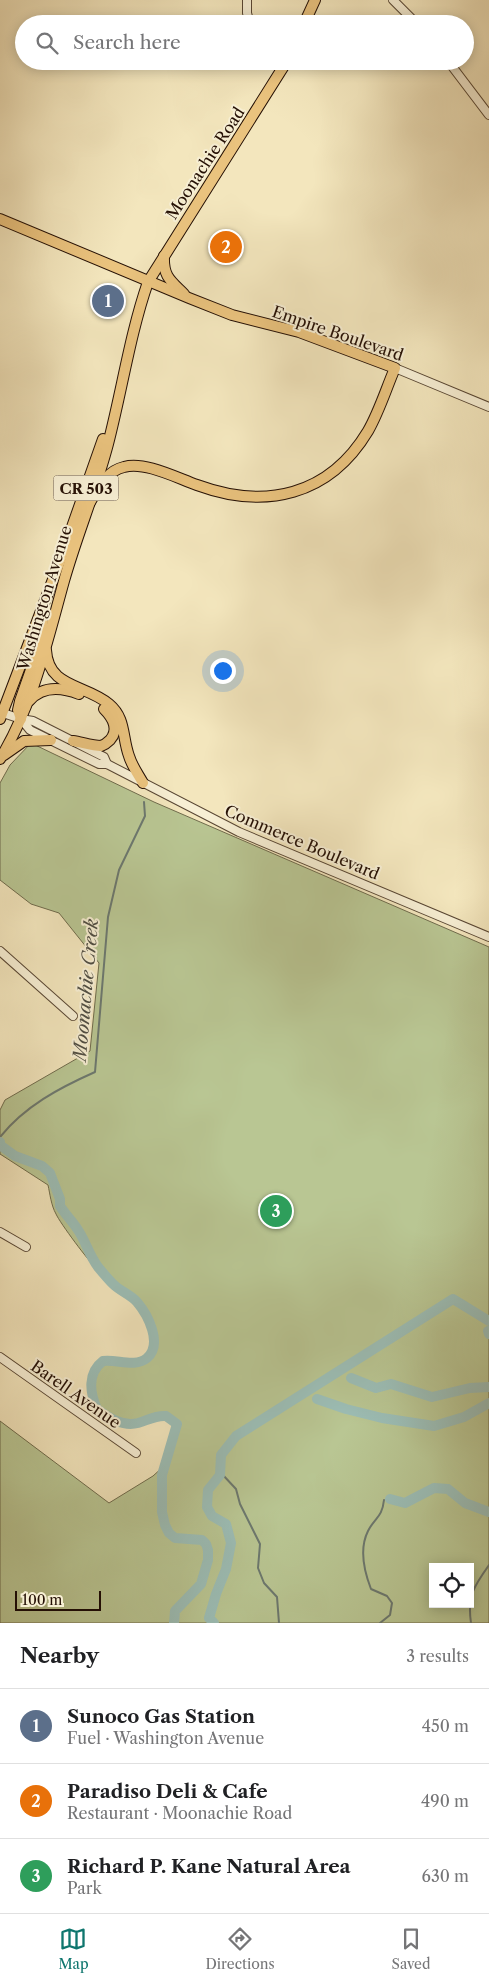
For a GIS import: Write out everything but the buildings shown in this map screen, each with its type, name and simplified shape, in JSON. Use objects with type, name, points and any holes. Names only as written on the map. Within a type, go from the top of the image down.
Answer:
[{"type":"main road","points":[[308,15],[315,0]]},
{"type":"main road","name":"Moonachie Road","points":[[148,282],[281,70]]},
{"type":"main road","name":"Empire Boulevard","points":[[0,219],[148,282],[232,315],[299,332],[395,368]]},
{"type":"main road","points":[[164,255],[166,276],[189,298]]},
{"type":"main road","name":"Washington Avenue","points":[[1,758],[21,720],[46,647],[65,579],[108,445],[140,306],[148,282]]},
{"type":"main road","points":[[89,504],[109,474],[130,465],[144,466],[208,489],[235,496],[269,497],[305,487],[338,466],[361,441],[373,421],[395,368]]},
{"type":"main road","name":"Washington Avenue","points":[[1,715],[49,592],[122,384]]},
{"type":"main road","points":[[21,720],[18,710],[34,660],[49,592]]},
{"type":"main road","points":[[46,647],[47,663],[53,674],[102,699],[114,710],[123,724],[131,763],[144,783]]},
{"type":"main road","points":[[28,702],[35,694],[48,689],[63,688],[78,693],[101,705],[112,717],[115,728],[109,742],[101,746],[73,741]]},
{"type":"main road","points":[[1,758],[24,741],[51,740]]},
{"type":"street","points":[[247,0],[248,15]]},
{"type":"street","points":[[393,0],[408,15]]},
{"type":"street","points":[[455,70],[489,116]]},
{"type":"street","name":"Empire Boulevard","points":[[395,368],[489,407]]},
{"type":"street","points":[[1,715],[21,720]]},
{"type":"street","name":"Commerce Boulevard","points":[[21,720],[30,730],[99,764],[107,764],[238,832],[489,937]]},
{"type":"street","name":"Commerce Boulevard","points":[[21,720],[33,721],[73,741],[104,757],[107,764]]},
{"type":"street","points":[[0,951],[72,1016]]},
{"type":"street","points":[[0,1232],[26,1247]]},
{"type":"street","name":"Barell Avenue","points":[[0,1357],[136,1453]]},
{"type":"green space","points":[[31,743],[154,802],[489,947],[489,1623],[0,1623],[0,1421],[109,1503],[153,1476],[164,1466],[177,1424],[166,1416],[155,1417],[137,1423],[126,1423],[108,1418],[96,1407],[92,1396],[92,1382],[95,1369],[99,1364],[106,1361],[113,1360],[132,1363],[145,1359],[152,1350],[154,1338],[151,1326],[135,1301],[97,1269],[75,1242],[54,1211],[48,1185],[0,1154],[0,1110],[5,1100],[90,1051],[99,963],[59,913],[31,904],[0,880],[0,783],[10,765]]},
{"type":"waterway","name":"Moonachie Creek","points":[[0,1137],[20,1116],[43,1099],[95,1072],[108,917],[119,870],[145,816],[144,802]]},
{"type":"waterway","name":"Moonachie Creek","points":[[0,1142],[0,1145],[15,1156],[42,1166],[50,1173],[60,1199],[60,1206],[78,1230],[95,1262],[113,1284],[137,1302],[152,1330],[154,1345],[152,1352],[147,1358],[131,1363],[103,1361],[94,1371],[91,1384],[97,1409],[116,1421],[132,1424],[155,1417],[166,1416],[177,1424],[162,1475],[162,1512],[165,1525],[169,1533],[175,1538],[202,1540],[206,1544],[208,1560],[201,1584],[175,1611],[174,1623]]},
{"type":"waterway","points":[[214,1623],[209,1618],[226,1569],[231,1543],[226,1524],[212,1516],[207,1507],[208,1490],[220,1475],[221,1455],[236,1436],[453,1299],[489,1321]]},
{"type":"waterway","points":[[351,1378],[376,1388],[391,1384],[432,1397],[470,1388],[489,1387]]},
{"type":"waterway","points":[[317,1399],[382,1418],[434,1426],[464,1417],[489,1403]]},
{"type":"waterway","points":[[222,1474],[236,1489],[240,1504],[260,1544],[258,1568],[264,1583],[277,1597],[279,1623]]},
{"type":"waterway","points":[[390,1499],[405,1503],[434,1488],[448,1489],[465,1503],[489,1512]]},
{"type":"waterway","points":[[380,1623],[390,1615],[392,1603],[387,1596],[371,1589],[366,1575],[363,1553],[365,1538],[380,1514],[384,1500]]},
{"type":"waterway","points":[[471,1623],[471,1598],[479,1579],[489,1565]]},
{"type":"place","name":"Paradiso Deli & Cafe","points":[[226,247]]},
{"type":"place","name":"Sunoco Gas Station","points":[[108,301]]},
{"type":"place","name":"Richard P. Kane Natural Area","points":[[276,1211]]}]
